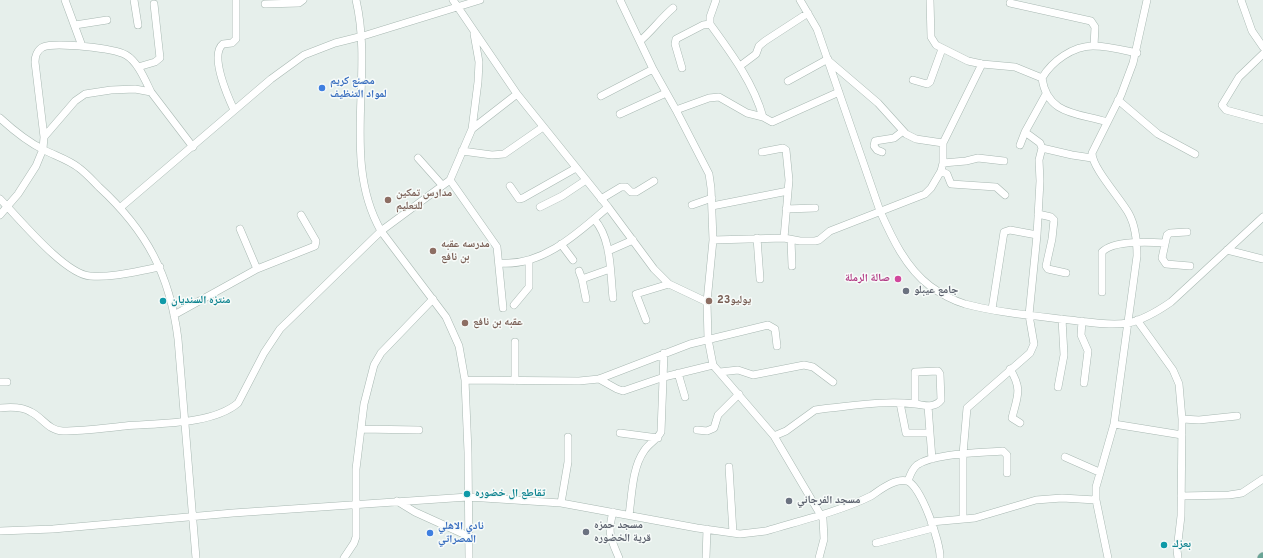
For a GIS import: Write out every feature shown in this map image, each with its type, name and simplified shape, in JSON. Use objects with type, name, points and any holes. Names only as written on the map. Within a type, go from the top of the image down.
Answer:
[{"type":"street","points":[[65,0],[82,46]]},
{"type":"street","points":[[134,0],[138,25]]},
{"type":"street","points":[[234,110],[221,77],[218,49],[223,44],[232,43],[236,39],[236,0]]},
{"type":"street","points":[[265,4],[299,3],[302,0]]},
{"type":"street","points":[[356,0],[363,36],[362,181],[372,216],[381,231],[446,317],[459,346],[464,380],[469,558]]},
{"type":"street","points":[[121,207],[271,79],[304,55],[335,42],[363,36],[455,3],[480,0]]},
{"type":"street","points":[[716,0],[710,17],[710,24],[740,66],[760,104],[764,117]]},
{"type":"street","points":[[800,0],[808,13],[828,59],[880,211],[907,263],[929,286],[945,297],[964,304],[1029,315],[1108,324],[1128,323],[1159,310],[1171,302],[1263,217]]},
{"type":"street","points":[[930,0],[931,37],[936,46],[968,61],[982,64],[1015,67],[1042,78]]},
{"type":"street","points":[[1092,158],[1095,147],[1118,100],[1137,53],[1147,0]]},
{"type":"street","points":[[1241,0],[1252,31],[1263,47]]},
{"type":"street","points":[[622,2],[653,68],[709,174],[712,198],[713,240],[707,302],[708,339],[713,365],[774,436],[820,514],[824,527],[821,557]]},
{"type":"street","points":[[455,3],[517,94],[608,207],[654,269],[668,284],[707,302]]},
{"type":"street","points":[[1010,3],[1091,21],[1094,27],[1094,46]]},
{"type":"street","points":[[138,67],[155,62],[160,58],[154,4]]},
{"type":"street","points":[[640,41],[652,32],[664,16],[673,8]]},
{"type":"street","points":[[740,66],[756,54],[760,46],[765,41],[808,13]]},
{"type":"street","points":[[75,25],[107,20]]},
{"type":"street","points":[[682,68],[674,44],[676,39],[703,25],[710,24]]},
{"type":"street","points":[[0,408],[18,408],[31,411],[50,427],[59,431],[185,421],[222,413],[238,404],[264,353],[280,329],[381,231],[450,180],[472,129],[479,69],[474,32]]},
{"type":"street","points":[[0,215],[27,182],[43,149],[44,137],[35,70],[35,56],[42,47],[82,46],[120,52],[132,60],[138,67],[151,92],[193,147]]},
{"type":"street","points":[[1108,122],[1058,107],[1051,102],[1046,94],[1042,78],[1049,68],[1058,60],[1075,51],[1094,46],[1137,53]]},
{"type":"street","points":[[913,80],[927,84],[930,82],[942,49]]},
{"type":"street","points":[[1263,54],[1239,77],[1222,105],[1226,110],[1263,120]]},
{"type":"street","points":[[788,81],[828,59]]},
{"type":"street","points":[[828,59],[878,103],[903,131],[916,139],[943,143]]},
{"type":"street","points":[[713,240],[784,238],[792,240],[819,240],[830,232],[925,194],[931,188],[941,171],[943,163],[943,143],[982,64]]},
{"type":"street","points":[[601,96],[653,68]]},
{"type":"street","points":[[44,137],[56,125],[74,101],[86,94],[129,89],[151,92]]},
{"type":"street","points":[[676,110],[709,98],[719,97],[748,113],[764,117],[772,122],[779,121],[839,92]]},
{"type":"street","points":[[620,114],[666,93]]},
{"type":"street","points":[[472,129],[517,94]]},
{"type":"street","points":[[1020,145],[1025,132],[1046,94]]},
{"type":"street","points":[[1118,100],[1158,134],[1195,154]]},
{"type":"street","points":[[0,118],[9,127],[43,149],[79,168],[121,207],[138,230],[160,267],[174,315],[185,421],[196,558]]},
{"type":"street","points":[[462,151],[492,155],[504,154],[543,127]]},
{"type":"street","points":[[882,152],[877,150],[874,146],[876,141],[894,138],[903,131]]},
{"type":"street","points":[[963,519],[963,454],[967,408],[1033,350],[1034,344],[1029,315],[1037,235],[1039,160],[1042,148],[1040,143],[1025,132]]},
{"type":"street","points":[[762,152],[783,148],[786,150],[789,180],[784,238]]},
{"type":"street","points":[[1042,148],[1092,158],[1130,215],[1135,227],[1137,256],[1114,424],[1099,472],[1096,487],[1096,500],[1108,558]]},
{"type":"street","points":[[418,158],[442,186]]},
{"type":"street","points":[[943,163],[966,161],[978,158],[1004,161]]},
{"type":"street","points":[[510,186],[519,199],[523,198],[576,168]]},
{"type":"street","points":[[941,171],[947,174],[951,184],[996,187],[1005,195]]},
{"type":"street","points":[[450,180],[497,247],[500,263],[503,308]]},
{"type":"street","points":[[540,206],[562,196],[586,180]]},
{"type":"street","points":[[601,199],[621,187],[626,187],[631,192],[636,192],[654,181]]},
{"type":"street","points":[[712,206],[788,191]]},
{"type":"street","points":[[692,205],[712,198]]},
{"type":"street","points":[[0,199],[54,254],[69,268],[79,274],[89,276],[107,276],[160,267]]},
{"type":"street","points":[[500,263],[516,263],[529,260],[552,250],[608,207]]},
{"type":"street","points":[[786,209],[815,208]]},
{"type":"street","points":[[1038,214],[1051,217],[1054,220],[1052,239],[1046,266],[1048,269],[1066,273]]},
{"type":"street","points":[[174,315],[256,269],[315,246],[316,241],[301,215]]},
{"type":"street","points":[[594,219],[601,227],[606,240],[613,298]]},
{"type":"street","points":[[240,229],[256,269]]},
{"type":"street","points":[[992,309],[1004,232],[1010,230],[1037,235]]},
{"type":"street","points":[[1187,232],[1169,233],[1162,258],[1164,262],[1190,266]]},
{"type":"street","points":[[757,238],[760,279]]},
{"type":"street","points":[[608,252],[633,240]]},
{"type":"street","points":[[792,240],[792,266]]},
{"type":"street","points":[[1102,292],[1102,252],[1110,247],[1137,242],[1165,243]]},
{"type":"street","points":[[561,244],[573,260]]},
{"type":"street","points":[[1227,250],[1263,259]]},
{"type":"street","points":[[514,305],[529,287],[529,260]]},
{"type":"street","points":[[582,280],[610,269]]},
{"type":"street","points":[[579,271],[586,299]]},
{"type":"street","points":[[646,320],[636,294],[668,284]]},
{"type":"street","points":[[344,558],[354,543],[356,537],[356,469],[361,429],[374,365],[381,353],[433,299]]},
{"type":"street","points":[[1058,387],[1064,355],[1062,319]]},
{"type":"street","points":[[1137,320],[1173,370],[1179,384],[1182,435],[1181,496],[1177,550],[1178,558]]},
{"type":"street","points":[[1082,321],[1080,335],[1088,351],[1084,383]]},
{"type":"street","points":[[464,380],[579,381],[599,379],[664,353],[708,339],[768,325],[775,329],[777,346]]},
{"type":"street","points":[[514,342],[515,381]]},
{"type":"street","points":[[630,515],[638,464],[644,450],[658,438],[662,423],[664,353]]},
{"type":"street","points":[[599,379],[623,391],[664,376],[713,365]]},
{"type":"street","points":[[720,372],[738,370],[753,375],[804,365],[812,367],[833,382]]},
{"type":"street","points":[[1010,369],[1015,377],[1019,391],[1012,418],[1020,423]]},
{"type":"street","points":[[774,436],[786,431],[815,410],[900,403],[928,406],[937,404],[941,400],[940,374],[938,371],[915,372],[915,404]]},
{"type":"street","points":[[678,373],[685,397]]},
{"type":"street","points":[[696,430],[707,431],[714,428],[718,415],[739,394]]},
{"type":"street","points":[[900,403],[906,433],[930,433]]},
{"type":"street","points":[[928,406],[932,459]]},
{"type":"street","points":[[1182,419],[1199,420],[1237,416]]},
{"type":"street","points":[[1114,424],[1182,435]]},
{"type":"street","points":[[361,429],[418,430]]},
{"type":"street","points":[[620,433],[658,438]]},
{"type":"street","points":[[561,503],[568,462],[568,437]]},
{"type":"street","points":[[0,531],[46,530],[356,503],[468,497],[561,503],[733,533],[766,531],[869,497],[892,484],[908,481],[917,466],[932,459],[963,454],[1003,451],[1007,455],[1007,473]]},
{"type":"street","points":[[1065,457],[1099,472]]},
{"type":"street","points":[[729,467],[733,533]]},
{"type":"street","points":[[1181,496],[1229,495],[1242,493],[1263,479]]},
{"type":"street","points":[[908,481],[913,485],[932,525],[939,544],[940,558]]},
{"type":"street","points":[[876,543],[932,525],[990,515],[1036,500],[1062,498],[1096,500]]},
{"type":"street","points":[[397,501],[415,512],[468,536]]},
{"type":"street","points":[[613,512],[609,530],[610,539],[618,558]]},
{"type":"street","points":[[706,558],[707,529]]},
{"type":"street","points":[[1174,558],[1177,550]]},
{"type":"place","name":"مصنع كريم لمواد التنظيف","points":[[322,88]]},
{"type":"place","name":"مدارس تمكين للتعليم","points":[[388,200]]},
{"type":"place","name":"مدرسه عقبه بن نافع","points":[[433,251]]},
{"type":"place","name":"صالة الرملة","points":[[898,279]]},
{"type":"place","name":"جامع عيبلو","points":[[906,291]]},
{"type":"place","name":"منتزه السنديان","points":[[163,301]]},
{"type":"place","name":"23يوليو","points":[[709,301]]},
{"type":"place","name":"عقبه بن نافع","points":[[465,323]]},
{"type":"place","name":"تقاطع ال خضوره","points":[[467,494]]},
{"type":"place","name":"مسجد الفرجاني","points":[[789,501]]},
{"type":"place","name":"مسجد حمزه قرية الخضوره","points":[[586,532]]},
{"type":"place","name":"نادي الاهلي المصراتي","points":[[430,533]]},
{"type":"place","name":"بعزك","points":[[1164,545]]}]
